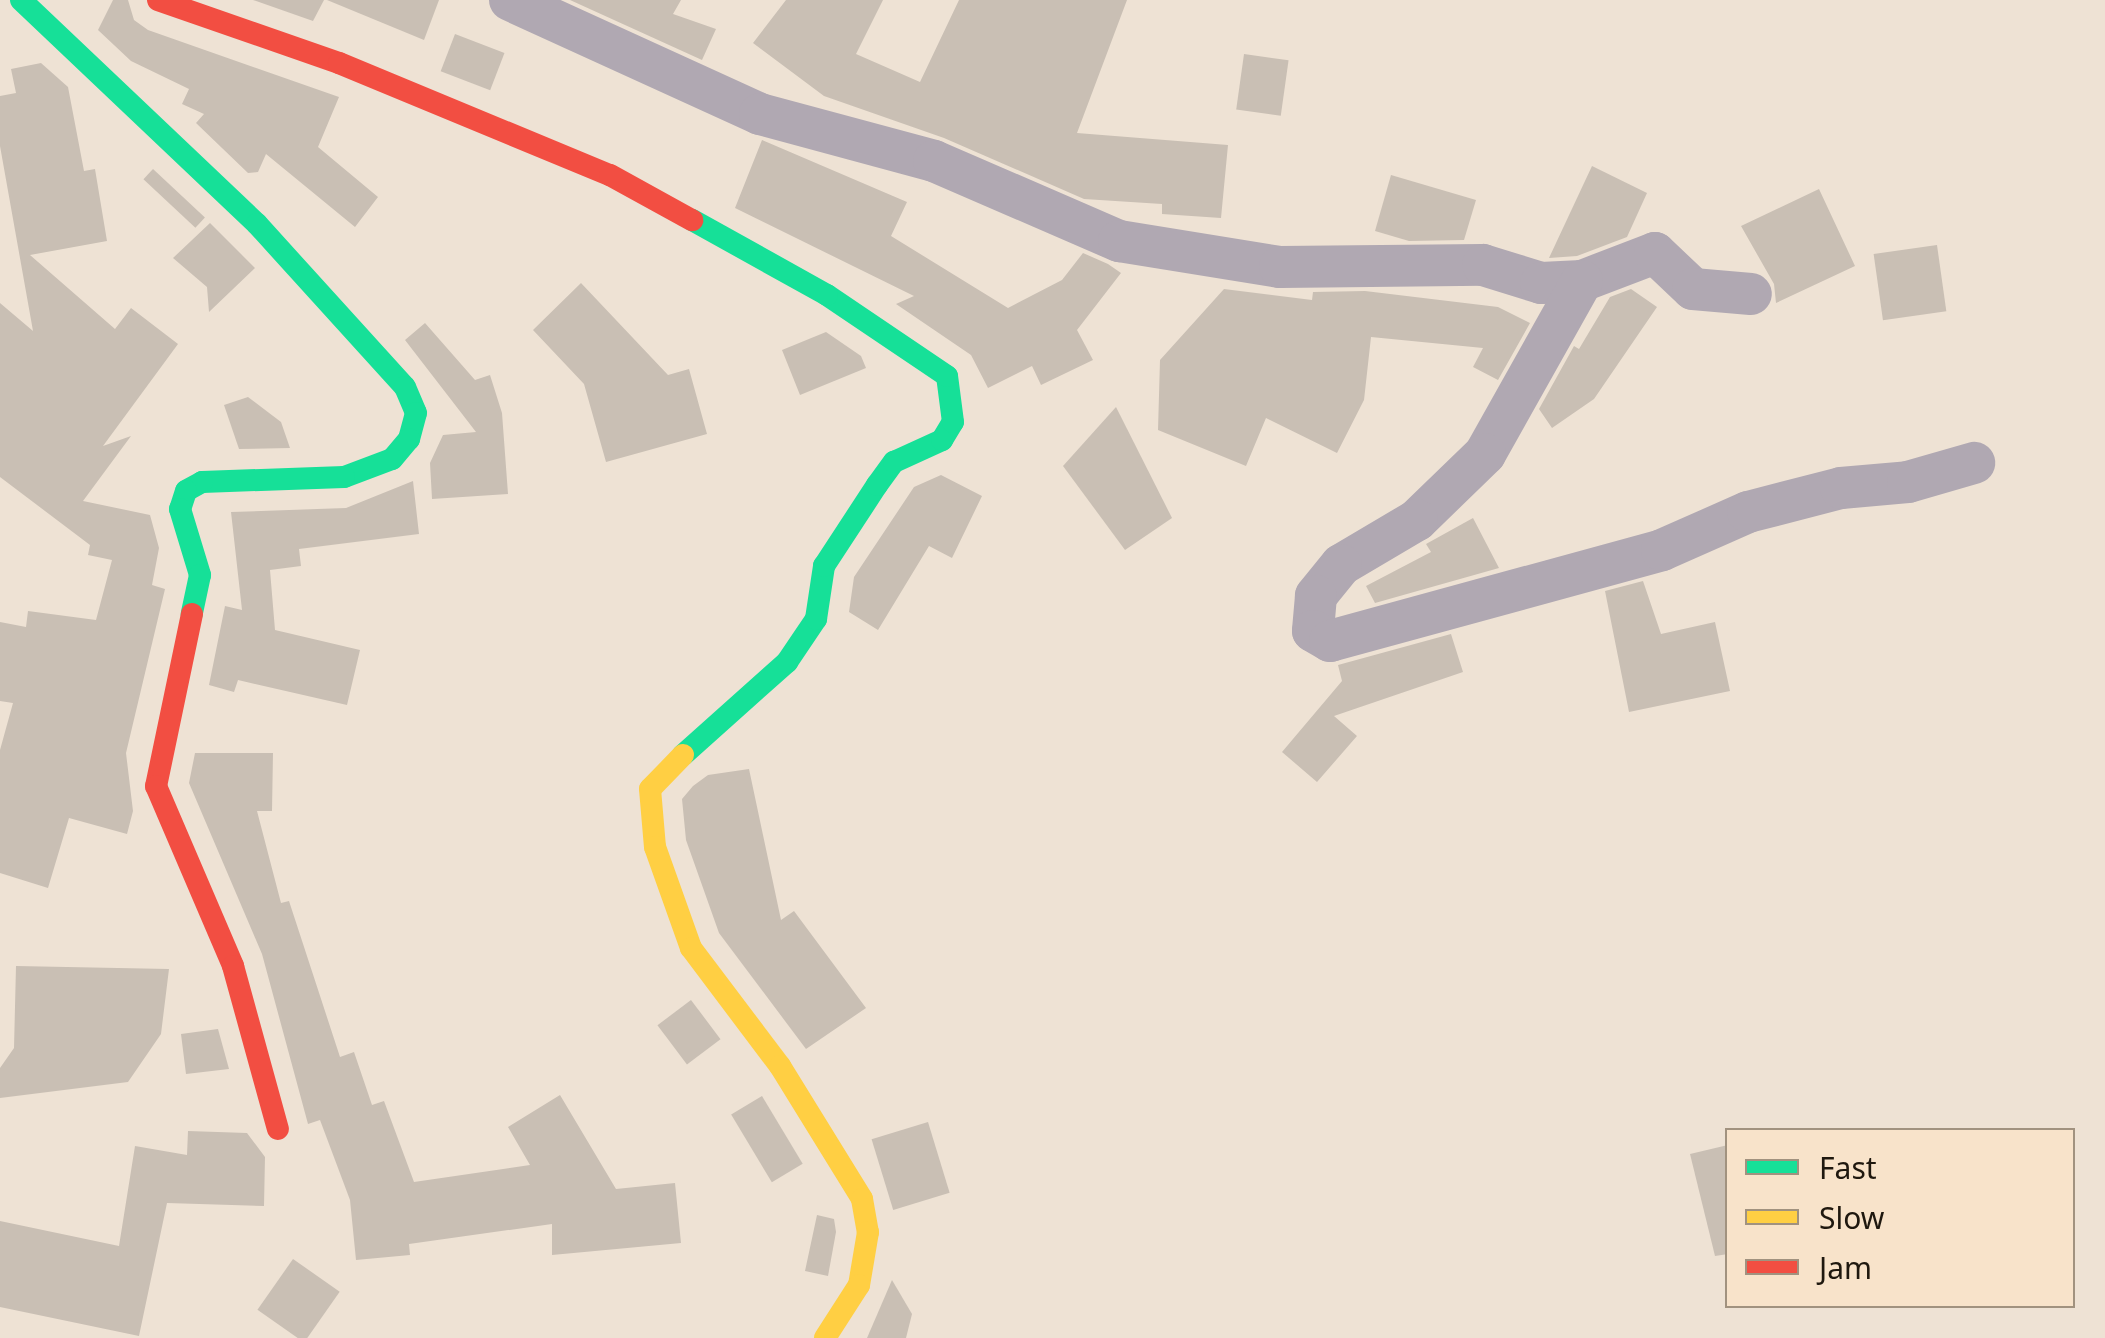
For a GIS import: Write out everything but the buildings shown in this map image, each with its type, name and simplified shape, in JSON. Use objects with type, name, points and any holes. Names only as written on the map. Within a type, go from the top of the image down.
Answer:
[{"type":"street","points":[[21,0],[257,224],[405,387],[416,413],[409,439],[392,458],[344,477],[202,482],[186,491],[180,509],[200,576],[156,786],[233,966],[278,1129]]},
{"type":"street","points":[[158,0],[339,63],[610,174],[827,295],[947,376],[953,422],[942,440],[894,462],[877,485],[824,566],[816,619],[788,662],[716,731],[670,763],[650,789],[655,846],[691,948],[780,1066],[862,1199],[868,1232],[859,1285],[836,1330],[825,1338]]},
{"type":"street","points":[[510,0],[760,114],[934,161],[1119,241],[1280,268],[1483,265],[1540,283],[1582,281],[1656,253],[1693,289],[1752,294]]},
{"type":"street","points":[[1582,281],[1485,454],[1416,520],[1341,565],[1316,596],[1313,630],[1330,641],[1662,550],[1748,512],[1841,488],[1908,482],[1974,463]]},
{"type":"traffic: fast","points":[[21,0],[257,224],[405,387],[416,413],[409,439],[392,459],[344,477],[202,482],[186,491],[180,509],[200,575],[192,614]]},
{"type":"traffic: fast","points":[[683,755],[787,662],[816,619],[824,566],[877,485],[894,462],[942,440],[953,422],[947,376],[827,295],[692,220]]},
{"type":"traffic: slow","points":[[683,755],[650,789],[655,847],[691,948],[780,1066],[862,1199],[868,1232],[859,1285],[825,1338]]},
{"type":"traffic: jam","points":[[158,0],[339,63],[610,175],[692,220]]},
{"type":"traffic: jam","points":[[192,614],[156,786],[233,966],[278,1129]]}]
